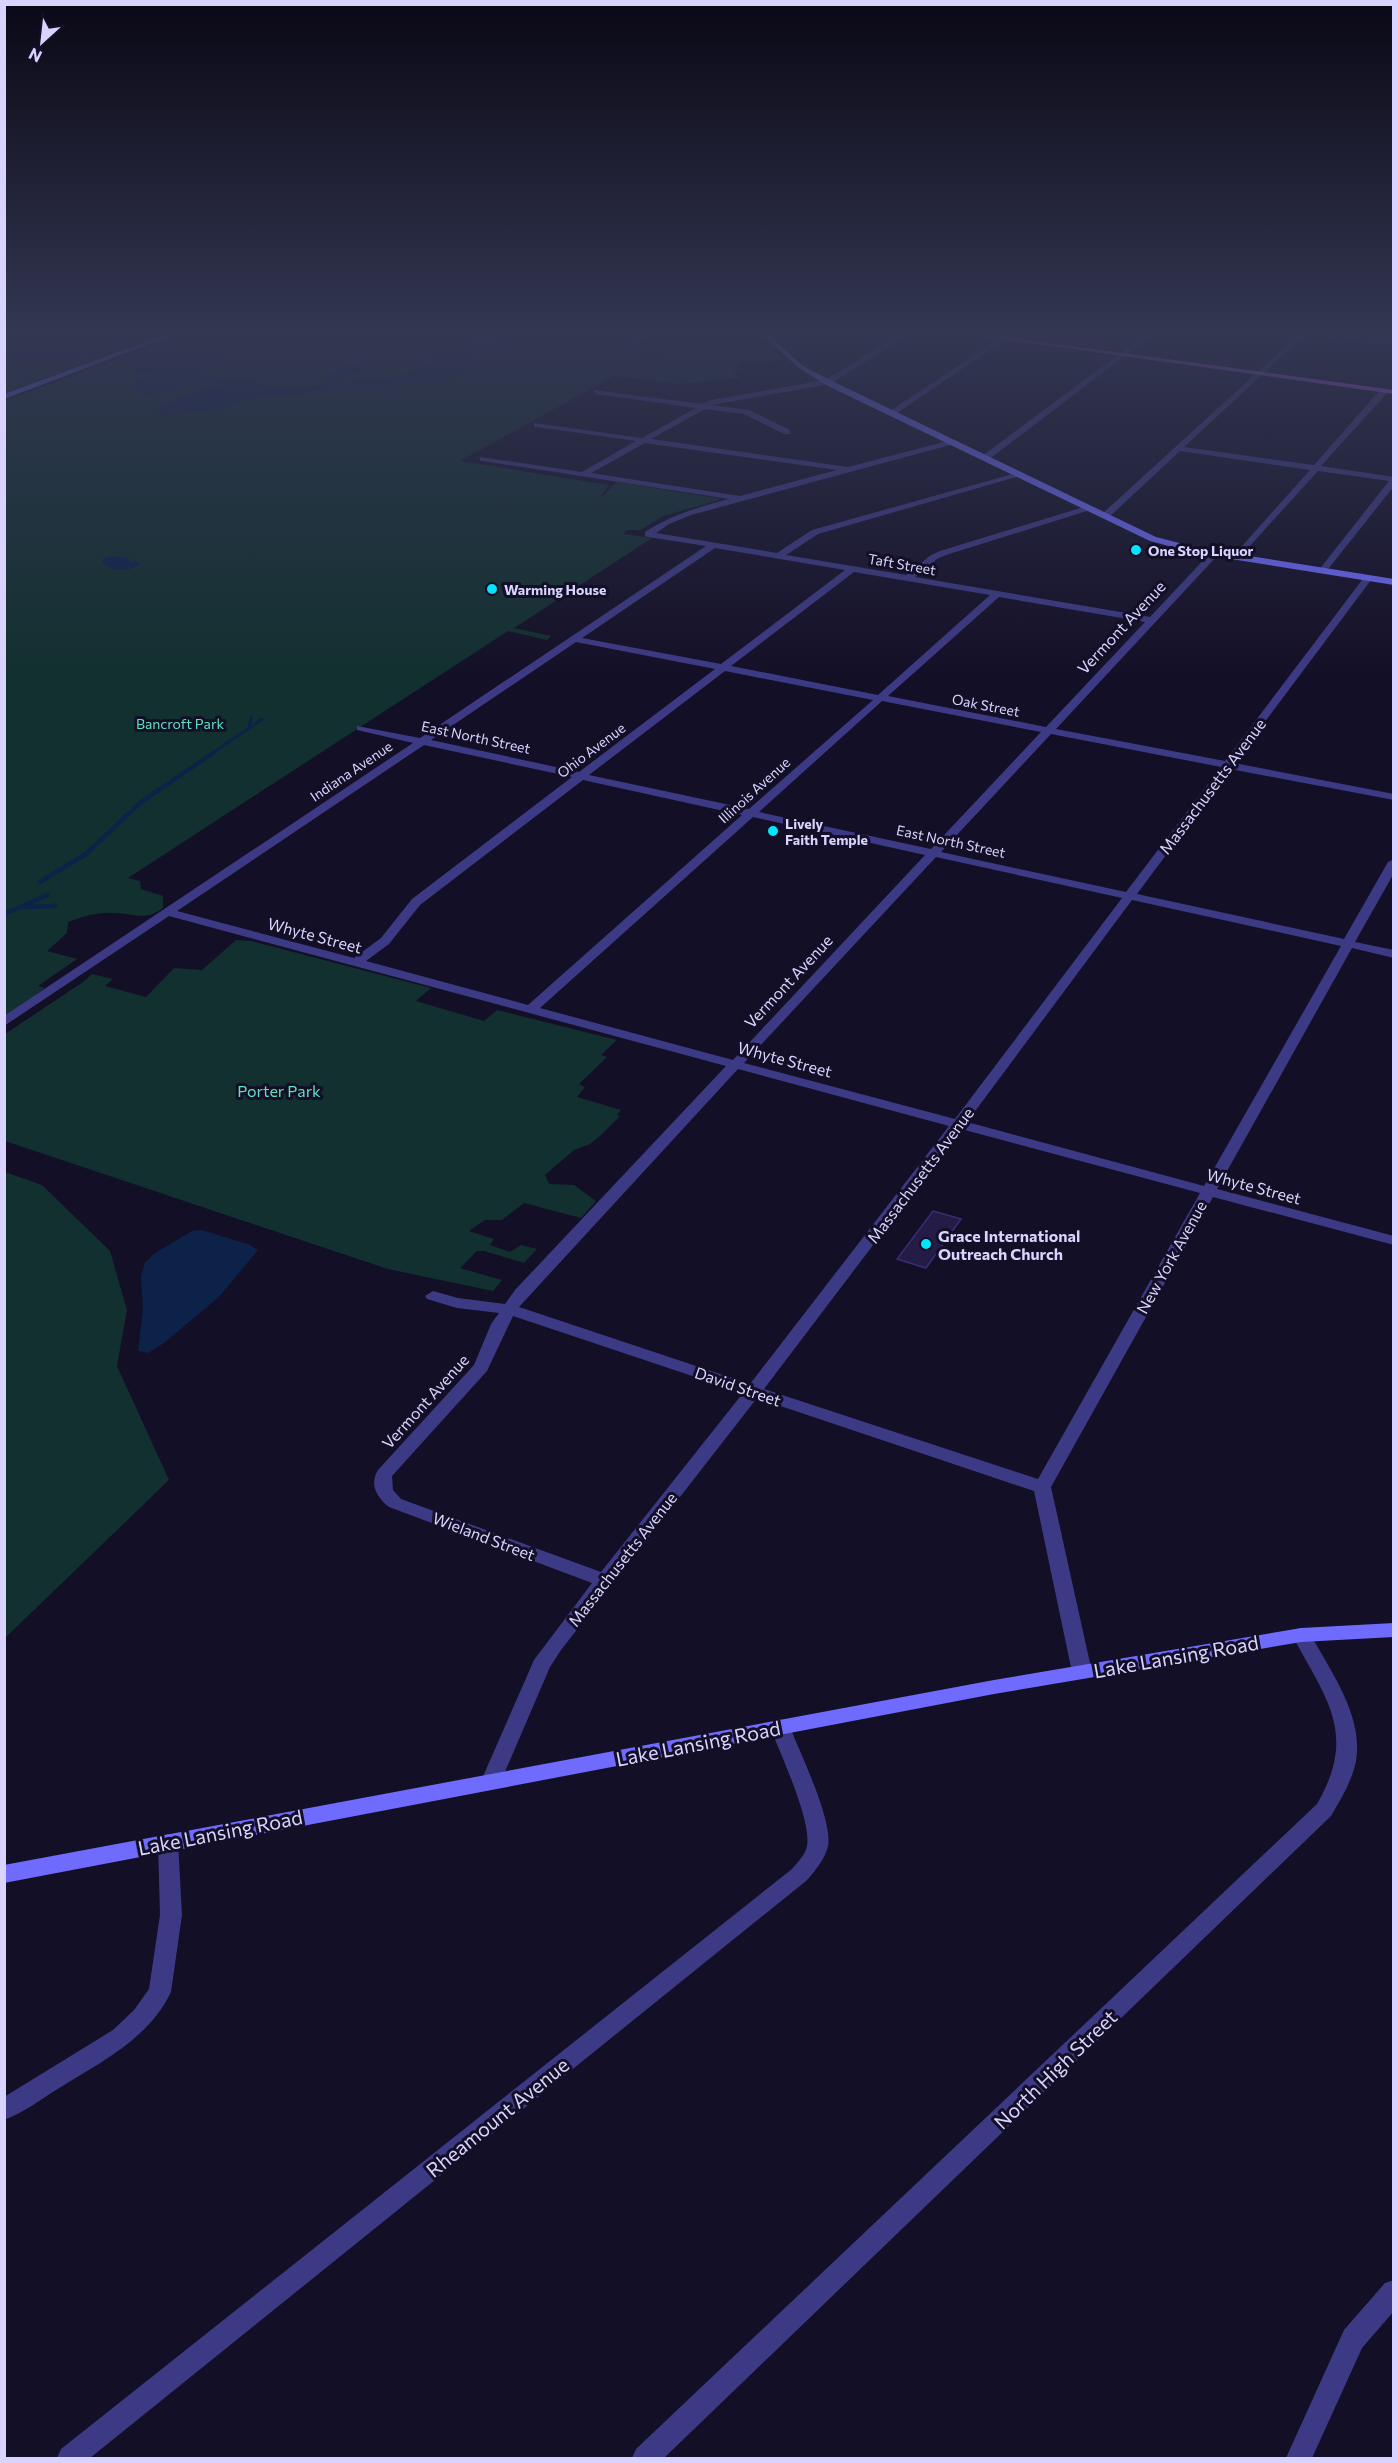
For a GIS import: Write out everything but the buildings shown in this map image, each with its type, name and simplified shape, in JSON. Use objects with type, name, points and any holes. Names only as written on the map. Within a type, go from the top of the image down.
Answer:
[{"type":"street","points":[[584,474],[627,450]]},
{"type":"street","points":[[712,450],[848,470]]},
{"type":"street","points":[[483,459],[740,499],[922,450]]},
{"type":"street","points":[[968,450],[1153,539],[1214,554],[1394,582]]},
{"type":"street","points":[[985,458],[996,450]]},
{"type":"street","points":[[1105,516],[1177,450]]},
{"type":"street","points":[[1192,450],[1394,480],[1322,571]]},
{"type":"street","points":[[1237,557],[1333,450]]},
{"type":"street","points":[[779,556],[815,532],[1017,474]]},
{"type":"street","name":"Taft Street","points":[[740,499],[676,517],[648,534],[1151,620]]},
{"type":"street","points":[[908,578],[934,557],[943,553],[1087,507]]},
{"type":"street","name":"Indiana Avenue","points":[[4,1022],[714,545]]},
{"type":"street","name":"Vermont Avenue","points":[[384,1474],[481,1367],[499,1324],[521,1293],[1214,554]]},
{"type":"street","name":"Ohio Avenue","points":[[357,963],[386,940],[416,902],[852,569]]},
{"type":"street","name":"Massachusetts Avenue","points":[[491,1781],[541,1665],[754,1392],[959,1123],[1368,578]]},
{"type":"street","name":"Illinois Avenue","points":[[531,1009],[997,594]]},
{"type":"street","name":"Oak Street","points":[[573,639],[1394,797]]},
{"type":"street","name":"East North Street","points":[[362,728],[1394,954]]},
{"type":"street","name":"New York Avenue","points":[[1042,1487],[1394,862]]},
{"type":"street","name":"Whyte Street","points":[[167,912],[1394,1241]]},
{"type":"street","name":"David Street","points":[[432,1296],[457,1303],[508,1309],[1042,1487]]},
{"type":"street","name":"Wieland Street","points":[[384,1474],[381,1484],[385,1495],[395,1503],[605,1581]]},
{"type":"street","points":[[1042,1487],[1082,1672]]},
{"type":"street","name":"Lake Lansing Road","points":[[4,1875],[491,1781],[1082,1672],[1300,1635],[1394,1630]]},
{"type":"street","name":"North High Street","points":[[645,2458],[1324,1810],[1338,1789],[1346,1769],[1349,1749],[1348,1731],[1335,1699],[1300,1635]]},
{"type":"street","name":"Rheamount Avenue","points":[[70,2458],[800,1875],[812,1860],[818,1844],[817,1826],[780,1727]]},
{"type":"street","points":[[4,2110],[121,2037],[142,2017],[160,1992],[171,1915],[168,1842]]},
{"type":"street","points":[[1299,2458],[1353,2339],[1394,2292]]},
{"type":"green space","name":"Bancroft Park","points":[[5,450],[480,450],[460,461],[609,485],[599,499],[617,482],[722,499],[663,516],[640,530],[627,530],[624,534],[652,538],[514,628],[551,636],[547,640],[508,631],[128,878],[140,881],[141,889],[163,896],[163,908],[144,916],[102,913],[68,922],[67,933],[47,951],[77,959],[38,986],[45,988],[5,1017]]},
{"type":"green space","name":"Porter Park","points":[[236,940],[251,941],[431,988],[416,1001],[484,1021],[497,1010],[617,1040],[601,1055],[607,1057],[579,1084],[585,1087],[577,1097],[621,1110],[617,1115],[620,1116],[590,1144],[574,1150],[545,1175],[549,1184],[574,1185],[596,1201],[581,1218],[524,1203],[502,1220],[485,1220],[469,1231],[494,1239],[490,1245],[510,1252],[521,1245],[537,1249],[524,1263],[477,1251],[460,1268],[502,1280],[493,1291],[388,1269],[5,1141],[5,1034],[92,974],[113,979],[105,986],[146,997],[174,968],[202,970]]},
{"type":"green space","points":[[5,1172],[42,1185],[110,1251],[127,1310],[117,1366],[169,1480],[5,1638]]},
{"type":"water","points":[[112,556],[130,559],[131,562],[135,560],[140,565],[125,570],[115,570],[102,562],[103,559]]},
{"type":"water","points":[[202,1230],[250,1245],[258,1250],[219,1297],[164,1343],[148,1353],[138,1351],[143,1310],[141,1276],[145,1262],[155,1253],[192,1231]]},
{"type":"waterway","points":[[249,728],[251,717]]},
{"type":"waterway","points":[[249,728],[262,719]]},
{"type":"waterway","points":[[211,754],[249,728]]},
{"type":"waterway","points":[[40,882],[86,854],[141,802],[213,753]]},
{"type":"waterway","points":[[4,914],[48,895]]},
{"type":"waterway","points":[[24,907],[55,906]]},
{"type":"place","name":"One Stop Liquor","points":[[1136,550]]},
{"type":"place","name":"Warming House","points":[[492,589]]},
{"type":"place","name":"Lively Faith Temple","points":[[773,831]]},
{"type":"place","name":"Grace International Outreach Church","points":[[926,1244]]}]
